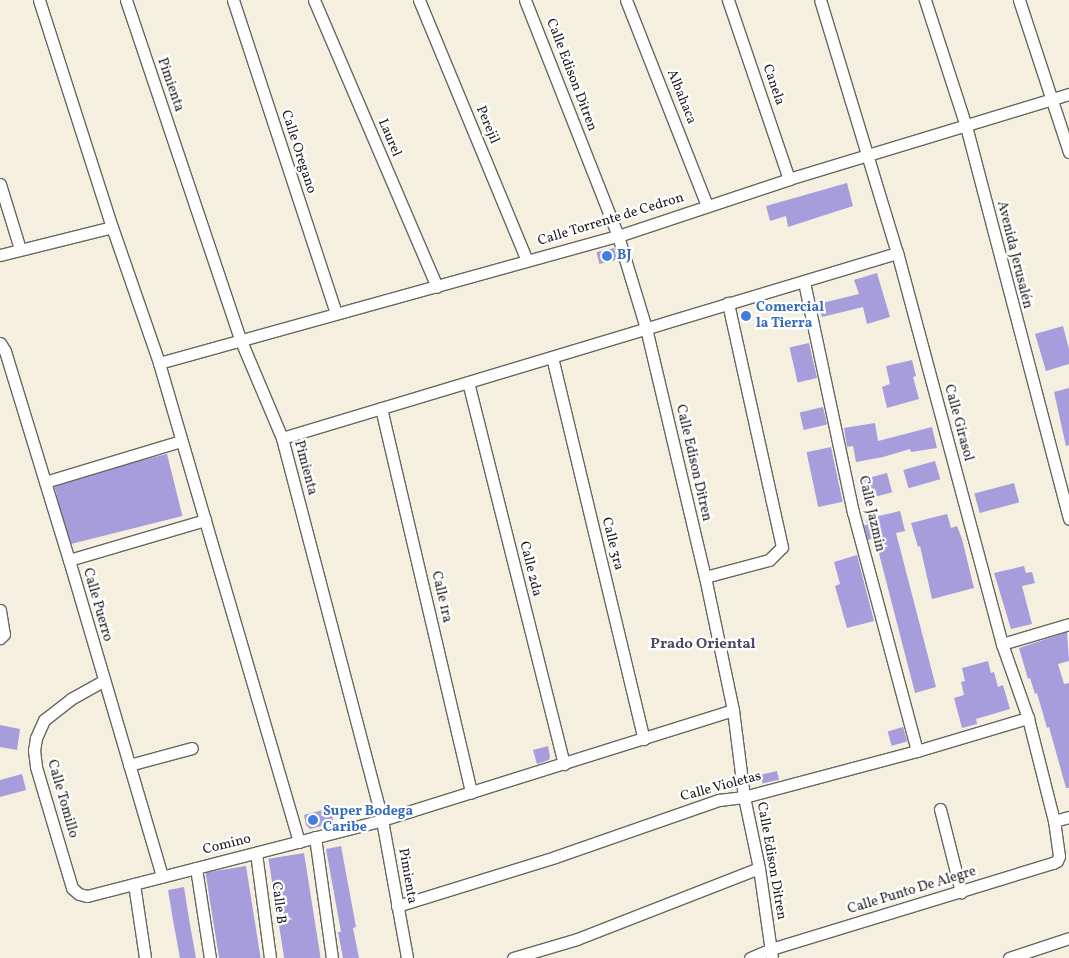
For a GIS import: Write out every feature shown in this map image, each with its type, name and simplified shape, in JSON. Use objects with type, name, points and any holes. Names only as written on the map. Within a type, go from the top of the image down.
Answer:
[{"type":"street","points":[[39,0],[112,227],[159,363],[299,842]]},
{"type":"street","name":"Pimienta","points":[[126,0],[241,342],[282,438],[382,820],[407,958]]},
{"type":"street","name":"Calle Oregano","points":[[233,0],[336,314]]},
{"type":"street","name":"Laurel","points":[[314,0],[437,287]]},
{"type":"street","name":"Perejil","points":[[418,0],[527,261]]},
{"type":"street","name":"Calle Edison Ditren","points":[[525,0],[618,236],[646,328],[705,577],[733,710],[744,796],[759,868],[771,953]]},
{"type":"street","name":"Albahaca","points":[[626,0],[707,206]]},
{"type":"street","name":"Canela","points":[[728,0],[789,179]]},
{"type":"street","name":"Calle Girasol","points":[[820,0],[898,253],[1002,644],[1028,718],[1054,821],[1059,856]]},
{"type":"street","name":"Avenida Jerusalén","points":[[925,0],[966,126],[1069,519]]},
{"type":"street","points":[[1019,0],[1069,152]]},
{"type":"street","name":"Calle Torrente de Cedron","points":[[159,363],[241,342],[618,236],[789,179],[1069,94]]},
{"type":"street","points":[[0,184],[20,249]]},
{"type":"street","points":[[0,256],[20,249],[112,227]]},
{"type":"street","points":[[282,438],[898,253]]},
{"type":"street","name":"Calle Jazmin","points":[[804,282],[853,512],[917,751]]},
{"type":"street","points":[[705,577],[769,560],[782,547],[728,303]]},
{"type":"street","name":"Calle Puerro","points":[[0,343],[5,351],[69,560],[162,877]]},
{"type":"street","name":"Calle 3ra","points":[[552,356],[644,739]]},
{"type":"street","name":"Calle 2da","points":[[468,382],[564,764]]},
{"type":"street","name":"Calle 1ra","points":[[381,408],[471,793]]},
{"type":"street","points":[[45,482],[181,441]]},
{"type":"street","points":[[69,560],[205,520]]},
{"type":"street","points":[[0,610],[4,634],[0,638]]},
{"type":"street","points":[[1002,644],[1069,624]]},
{"type":"street","name":"Calle Tomillo","points":[[79,894],[72,888],[36,767],[34,750],[36,738],[44,720],[71,699],[103,681]]},
{"type":"street","name":"Comino","points":[[79,894],[87,896],[382,820],[733,710]]},
{"type":"street","name":"Calle Violetas","points":[[397,906],[555,857],[719,800],[744,796],[917,751],[1028,718]]},
{"type":"street","points":[[128,765],[192,748]]},
{"type":"street","points":[[940,809],[961,892]]},
{"type":"street","points":[[1054,821],[1069,817]]},
{"type":"street","points":[[315,837],[332,958]]},
{"type":"street","name":"Calle B","points":[[256,852],[270,958]]},
{"type":"street","name":"Calle Punto De Alegre","points":[[750,958],[771,953],[1053,863],[1059,856]]},
{"type":"street","points":[[196,868],[210,958]]},
{"type":"street","points":[[513,958],[577,939],[759,868]]},
{"type":"street","points":[[134,884],[145,958]]},
{"type":"street","points":[[1009,958],[1069,938]]},
{"type":"building","points":[[847,183],[853,206],[788,227],[786,216],[770,221],[766,206]]},
{"type":"building","name":"BJ","points":[[614,248],[617,260],[599,264],[597,252]]},
{"type":"building","points":[[877,273],[890,317],[867,324],[863,307],[822,317],[818,304],[859,294],[854,280]]},
{"type":"building","points":[[1063,326],[1069,349],[1069,364],[1046,371],[1035,334]]},
{"type":"building","points":[[809,343],[817,378],[798,383],[790,347]]},
{"type":"building","points":[[912,360],[916,376],[913,377],[919,399],[887,408],[882,387],[890,384],[886,366]]},
{"type":"building","points":[[1069,388],[1069,445],[1066,446],[1054,392]]},
{"type":"building","points":[[823,407],[827,425],[804,430],[800,412]]},
{"type":"building","points":[[875,423],[878,441],[932,427],[937,448],[911,452],[910,449],[856,462],[853,446],[847,447],[844,428]]},
{"type":"building","points":[[831,447],[843,502],[818,507],[807,452]]},
{"type":"building","points":[[167,454],[182,516],[69,544],[53,482]]},
{"type":"building","points":[[935,461],[940,479],[909,488],[903,470]]},
{"type":"building","points":[[887,473],[892,492],[864,500],[859,481]]},
{"type":"building","points":[[1014,483],[1019,502],[980,513],[974,494]]},
{"type":"building","points":[[900,511],[905,531],[896,533],[936,687],[915,693],[875,538],[868,540],[864,525],[867,525],[866,519]]},
{"type":"building","points":[[947,514],[951,528],[957,526],[962,539],[974,588],[932,599],[920,546],[918,547],[911,523]]},
{"type":"building","points":[[857,555],[874,621],[847,628],[835,586],[840,584],[834,562]]},
{"type":"building","points":[[1024,566],[1026,573],[1032,572],[1035,583],[1022,586],[1032,624],[1011,629],[994,573]]},
{"type":"building","points":[[1067,632],[1069,661],[1058,664],[1064,684],[1069,683],[1069,788],[1066,788],[1049,727],[1047,728],[1037,693],[1035,694],[1030,678],[1028,679],[1019,648]]},
{"type":"building","points":[[988,661],[991,673],[994,672],[998,687],[1003,685],[1010,709],[976,719],[977,724],[962,728],[954,698],[964,695],[961,682],[965,681],[962,668]]},
{"type":"building","points":[[0,725],[20,729],[17,750],[0,747]]},
{"type":"building","points":[[903,727],[907,741],[892,746],[888,731]]},
{"type":"building","points":[[548,746],[549,760],[537,764],[533,750]]},
{"type":"building","points":[[777,771],[779,780],[762,784],[760,775]]},
{"type":"building","points":[[22,774],[26,790],[0,797],[0,780]]},
{"type":"building","points":[[330,808],[334,823],[310,829],[306,825],[304,815]]},
{"type":"building","points":[[341,846],[356,927],[353,928],[359,958],[343,958],[338,932],[341,932],[326,849]]},
{"type":"building","points":[[304,853],[321,958],[284,958],[268,859]]},
{"type":"building","points":[[246,866],[261,958],[219,958],[206,872]]},
{"type":"building","points":[[184,887],[196,958],[180,958],[173,920],[168,890]]},
{"type":"place","name":"BJ","points":[[607,256]]},
{"type":"place","name":"Comercial la Tierra","points":[[746,316]]},
{"type":"place","name":"Super Bodega Caribe","points":[[313,820]]},
{"type":"district","name":"Prado Oriental","points":[[703,645]]}]
